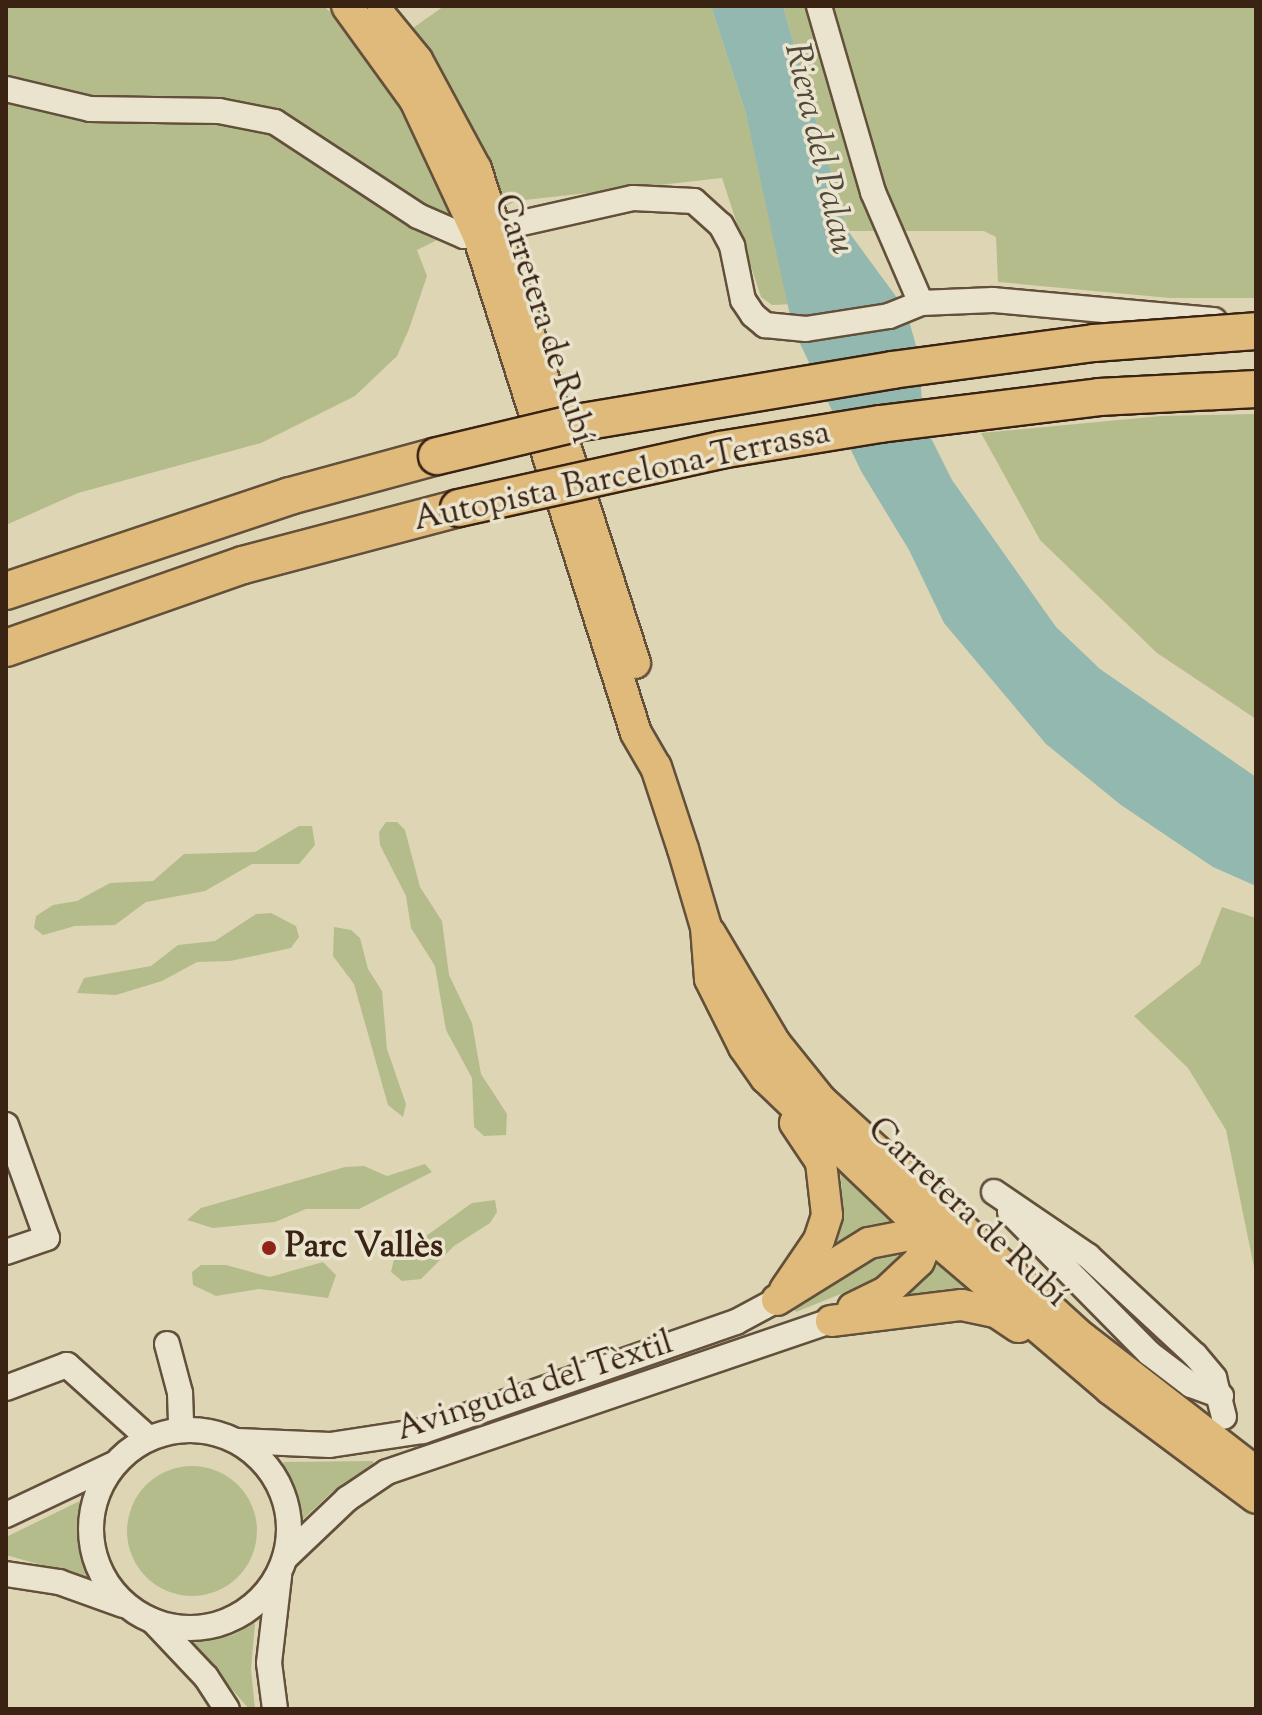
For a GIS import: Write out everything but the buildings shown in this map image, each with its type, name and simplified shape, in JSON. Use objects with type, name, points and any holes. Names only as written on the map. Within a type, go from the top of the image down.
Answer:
[{"type":"highway","name":"Autopista Barcelona-Terrassa","points":[[6,591],[290,496],[437,456],[576,423],[892,370],[1094,343],[1256,331]]},
{"type":"highway","name":"Autopista Barcelona-Terrassa","points":[[6,648],[243,565],[459,508],[720,450],[880,424],[1099,397],[1256,389]]},
{"type":"main road","points":[[347,6],[389,58],[437,139],[455,157],[488,232]]},
{"type":"main road","name":"Carretera de Rubí","points":[[371,6],[417,60],[476,169],[488,232],[521,343],[526,382],[636,733],[656,767],[706,927],[751,1005],[802,1078],[888,1162],[1034,1295],[1213,1430],[1256,1472]]},
{"type":"main road","name":"Carretera de Rubí","points":[[488,232],[655,730],[656,767]]},
{"type":"main road","name":"Carretera de Rubí","points":[[706,927],[710,979],[766,1078],[930,1235],[1140,1412],[1213,1430],[1256,1498]]},
{"type":"main road","points":[[766,1078],[781,1108],[815,1150],[829,1192],[819,1240],[777,1300]]},
{"type":"main road","points":[[831,1321],[904,1277],[919,1261],[930,1235],[913,1196],[888,1162]]},
{"type":"main road","points":[[777,1300],[869,1243],[930,1235],[957,1241],[1034,1295]]},
{"type":"main road","points":[[831,1321],[936,1305],[996,1312],[1138,1428],[1213,1430],[1223,1458],[1256,1483]]},
{"type":"street","points":[[388,6],[403,23],[417,60]]},
{"type":"street","points":[[819,6],[873,192],[921,303]]},
{"type":"street","points":[[6,89],[90,109],[219,111],[275,122],[443,232],[488,232],[621,200],[677,197],[710,211],[721,225],[732,246],[743,300],[765,325],[806,329],[889,316],[921,303],[993,300],[1165,317],[1256,320]]},
{"type":"street","points":[[6,1125],[47,1238],[6,1252]]},
{"type":"street","points":[[994,1192],[1088,1256],[1195,1355],[1213,1430],[1191,1385],[1149,1353],[1031,1238],[994,1192]]},
{"type":"street","name":"Avinguda del Tèxtil","points":[[236,1441],[330,1445],[423,1431],[736,1322],[777,1300]]},
{"type":"street","name":"Avinguda del Tèxtil","points":[[282,1566],[347,1499],[387,1472],[831,1321]]},
{"type":"street","points":[[167,1344],[180,1393],[181,1430]]},
{"type":"street","points":[[6,1388],[67,1365],[148,1438]]},
{"type":"street","points":[[6,1515],[114,1464],[148,1438],[181,1430],[236,1441],[263,1461],[282,1490],[289,1524],[269,1663],[275,1709]]},
{"type":"street","points":[[114,1464],[97,1492],[90,1523],[93,1555],[106,1584],[128,1607]]},
{"type":"street","points":[[6,1574],[59,1582],[128,1607],[153,1621],[181,1628],[211,1626],[238,1615],[262,1598],[282,1566]]},
{"type":"street","points":[[153,1621],[206,1677],[227,1709]]},
{"type":"green space","points":[[6,6],[324,6],[375,55],[444,6],[711,6],[746,114],[793,304],[772,305],[761,297],[722,178],[516,201],[417,250],[427,276],[409,329],[397,356],[355,396],[261,443],[78,493],[6,525]]},
{"type":"green space","points":[[783,6],[1256,6],[1256,298],[1170,298],[998,282],[996,237],[984,231],[848,231]]},
{"type":"green space","points":[[1256,414],[1256,719],[1157,653],[1040,540],[981,433],[1161,416]]},
{"type":"green space","points":[[386,822],[397,822],[405,830],[420,887],[442,921],[449,975],[472,1023],[481,1074],[507,1114],[506,1135],[484,1136],[474,1127],[472,1078],[446,1030],[435,966],[411,928],[406,896],[380,845],[379,832]]},
{"type":"green space","points":[[299,826],[312,826],[315,845],[299,864],[252,864],[205,891],[146,902],[115,925],[75,926],[43,935],[34,928],[36,916],[53,905],[77,901],[110,883],[153,881],[184,854],[255,852]]},
{"type":"green space","points":[[1222,907],[1256,918],[1256,1277],[1226,1130],[1188,1068],[1134,1016],[1200,964]]},
{"type":"green space","points":[[271,913],[296,926],[299,937],[291,948],[230,961],[197,962],[162,981],[116,995],[77,993],[84,978],[151,966],[178,945],[215,941],[256,914]]},
{"type":"green space","points":[[334,927],[351,930],[360,938],[368,969],[382,991],[387,1049],[406,1104],[403,1117],[388,1105],[354,984],[333,956]]},
{"type":"green space","points":[[425,1164],[432,1172],[359,1209],[306,1209],[275,1222],[213,1228],[187,1220],[201,1208],[345,1167],[364,1166],[387,1176]]},
{"type":"green space","points":[[839,1164],[904,1221],[831,1245],[842,1191]]},
{"type":"green space","points":[[495,1200],[497,1212],[490,1223],[454,1246],[421,1279],[402,1281],[391,1272],[394,1259],[472,1203]]},
{"type":"green space","points":[[899,1249],[902,1259],[883,1277],[796,1312],[794,1308],[864,1257]]},
{"type":"green space","points":[[940,1255],[985,1292],[909,1294]]},
{"type":"green space","points":[[323,1262],[336,1275],[328,1298],[259,1289],[216,1296],[193,1285],[192,1272],[201,1265],[226,1265],[270,1277]]},
{"type":"green space","points":[[373,1461],[374,1465],[332,1492],[302,1520],[283,1462]]},
{"type":"green space","points":[[192,1466],[217,1471],[238,1485],[252,1506],[257,1531],[252,1556],[238,1577],[217,1591],[192,1596],[167,1591],[146,1577],[132,1556],[127,1531],[132,1506],[146,1485],[167,1471]]},
{"type":"green space","points":[[86,1498],[80,1534],[91,1579],[6,1555],[6,1537]]},
{"type":"green space","points":[[255,1623],[251,1669],[255,1709],[249,1709],[192,1643],[233,1635]]},
{"type":"water","name":"Riera del Palau","points":[[711,6],[783,6],[848,231],[906,310],[918,353],[924,424],[952,480],[1056,627],[1100,669],[1256,777],[1256,886],[1213,867],[1121,805],[1046,744],[944,623],[909,550],[861,471],[793,329],[746,114]]},
{"type":"place","name":"Parc Vallès","points":[[269,1248]]}]
